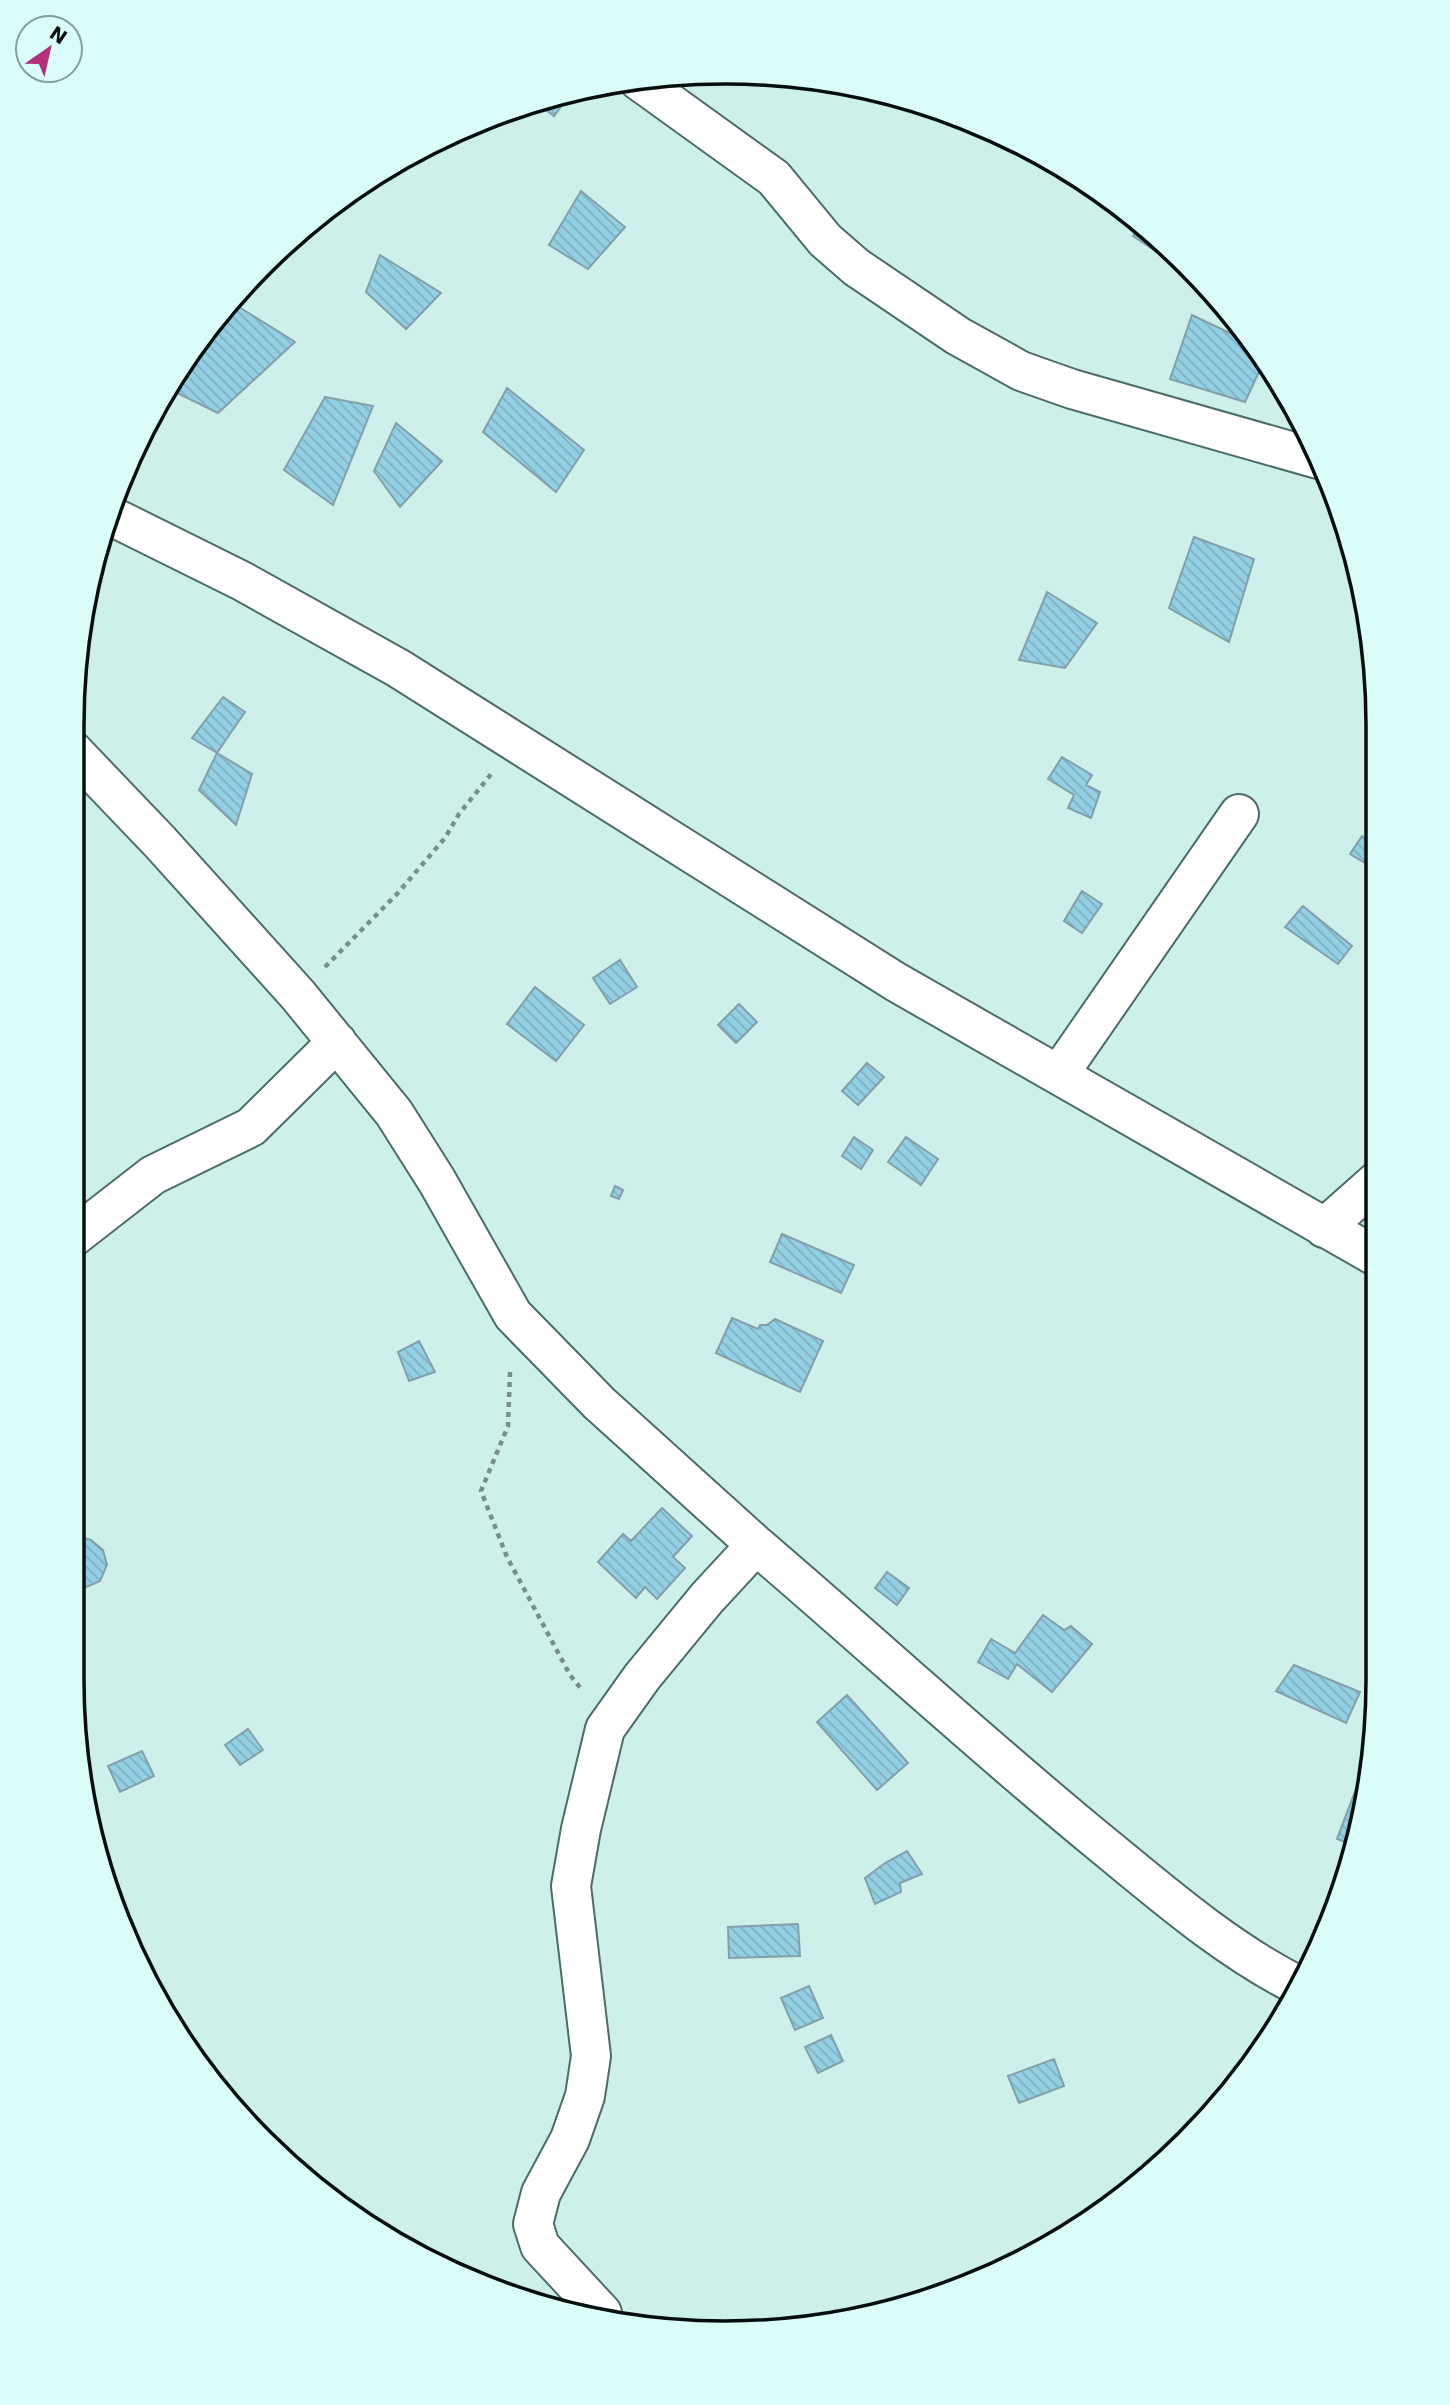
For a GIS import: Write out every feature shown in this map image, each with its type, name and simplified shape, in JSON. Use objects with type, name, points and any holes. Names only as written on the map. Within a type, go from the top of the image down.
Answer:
[{"type":"street","points":[[649,88],[774,178],[825,240],[856,267],[958,336],[1021,371],[1072,389],[1306,456]]},
{"type":"street","points":[[118,519],[242,581],[386,662],[896,982],[1366,1251]]},
{"type":"street","points":[[84,763],[160,842],[337,1042],[401,1124],[437,1181],[513,1315],[599,1403],[1017,1774],[1204,1926],[1291,1982]]},
{"type":"street","points":[[1059,1074],[1239,814]]},
{"type":"street","points":[[84,1229],[153,1175],[251,1127],[337,1042]]},
{"type":"street","points":[[1324,1228],[1366,1191]]},
{"type":"street","points":[[597,2308],[540,2246],[533,2224],[541,2193],[570,2139],[585,2096],[591,2056],[571,1886],[581,1829],[605,1729],[642,1677],[682,1628],[756,1545]]},
{"type":"path","points":[[298,995],[397,894],[445,838],[459,814],[486,782],[513,741]]},
{"type":"path","points":[[513,1315],[508,1426],[481,1491],[507,1557],[570,1675],[587,1694],[605,1729]]},
{"type":"building","points":[[562,105],[554,116],[546,110]]},
{"type":"building","points":[[581,191],[625,227],[588,269],[549,245]]},
{"type":"building","points":[[1135,233],[1158,253],[1133,236]]},
{"type":"building","points":[[380,255],[441,293],[406,329],[366,292]]},
{"type":"building","points":[[239,307],[295,342],[218,413],[177,393],[216,335]]},
{"type":"building","points":[[1192,315],[1234,335],[1259,371],[1245,402],[1170,379]]},
{"type":"building","points":[[507,388],[584,450],[556,492],[483,432]]},
{"type":"building","points":[[325,397],[373,406],[333,505],[284,470]]},
{"type":"building","points":[[396,423],[442,461],[400,507],[374,471]]},
{"type":"building","points":[[1194,537],[1254,559],[1229,642],[1169,608]]},
{"type":"building","points":[[1047,592],[1097,623],[1065,668],[1019,660]]},
{"type":"building","points":[[223,697],[245,712],[217,753],[192,738]]},
{"type":"building","points":[[217,753],[252,774],[236,825],[199,790]]},
{"type":"building","points":[[1062,757],[1092,775],[1086,785],[1100,792],[1091,818],[1068,808],[1074,795],[1048,779]]},
{"type":"building","points":[[1362,836],[1366,838],[1366,864],[1350,854]]},
{"type":"building","points":[[1082,891],[1102,904],[1082,933],[1064,921]]},
{"type":"building","points":[[1303,906],[1352,946],[1338,964],[1285,927]]},
{"type":"building","points":[[620,960],[637,987],[610,1004],[593,978]]},
{"type":"building","points":[[535,987],[584,1025],[556,1061],[507,1024]]},
{"type":"building","points":[[739,1004],[757,1022],[736,1043],[718,1025]]},
{"type":"building","points":[[867,1063],[884,1077],[858,1105],[842,1091]]},
{"type":"building","points":[[854,1137],[873,1150],[861,1169],[842,1156]]},
{"type":"building","points":[[906,1137],[938,1159],[921,1185],[888,1162]]},
{"type":"building","points":[[615,1186],[623,1190],[619,1199],[611,1196]]},
{"type":"building","points":[[782,1234],[854,1265],[841,1293],[770,1262]]},
{"type":"building","points":[[732,1318],[758,1329],[760,1325],[767,1325],[775,1319],[823,1341],[800,1392],[716,1353]]},
{"type":"building","points":[[419,1341],[435,1372],[409,1381],[398,1352]]},
{"type":"building","points":[[662,1508],[692,1536],[673,1557],[685,1568],[657,1599],[645,1587],[636,1598],[598,1562],[623,1534],[631,1541]]},
{"type":"building","points":[[84,1538],[103,1550],[107,1565],[100,1581],[84,1588]]},
{"type":"building","points":[[887,1572],[909,1588],[897,1605],[875,1588]]},
{"type":"building","points":[[1043,1615],[1064,1630],[1071,1626],[1092,1644],[1052,1692],[1017,1664],[1008,1679],[978,1662],[991,1639],[1015,1653]]},
{"type":"building","points":[[1294,1665],[1360,1692],[1346,1723],[1276,1691]]},
{"type":"building","points":[[847,1695],[908,1763],[877,1790],[817,1722]]},
{"type":"building","points":[[248,1729],[263,1750],[240,1765],[225,1745]]},
{"type":"building","points":[[142,1751],[154,1776],[120,1792],[108,1766]]},
{"type":"building","points":[[1357,1785],[1345,1842],[1337,1839]]},
{"type":"building","points":[[907,1851],[922,1874],[900,1883],[901,1892],[875,1904],[865,1878]]},
{"type":"building","points":[[798,1924],[800,1956],[729,1958],[728,1927]]},
{"type":"building","points":[[809,1986],[823,2018],[795,2030],[781,1998]]},
{"type":"building","points":[[831,2035],[843,2061],[818,2073],[805,2047]]},
{"type":"building","points":[[1054,2059],[1064,2086],[1019,2103],[1008,2076]]}]
